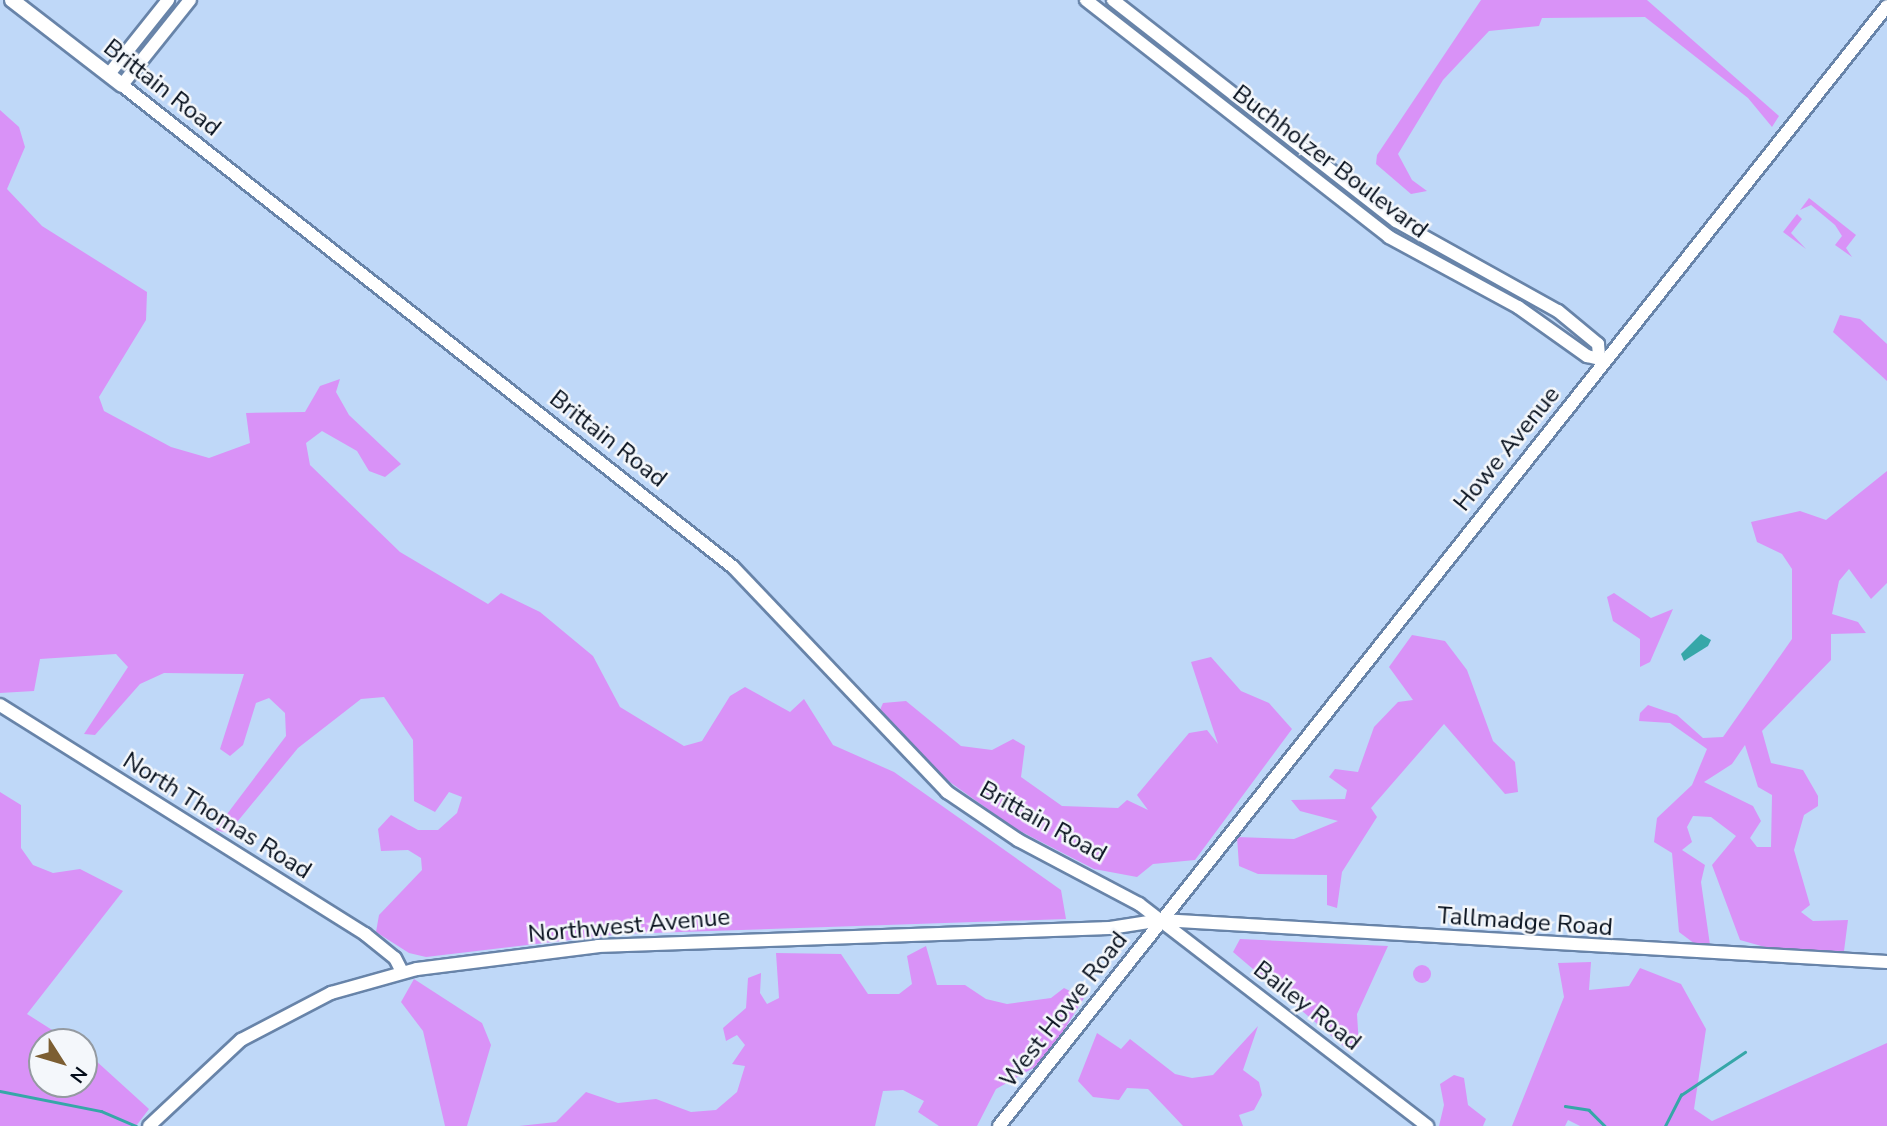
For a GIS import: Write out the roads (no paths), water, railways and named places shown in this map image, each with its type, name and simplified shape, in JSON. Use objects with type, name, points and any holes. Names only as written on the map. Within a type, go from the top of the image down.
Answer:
[{"type":"main road","name":"Brittain Road","points":[[12,0],[122,85]]},
{"type":"street","points":[[109,74],[167,0]]},
{"type":"street","points":[[122,85],[190,0]]},
{"type":"street","name":"Buchholzer Boulevard","points":[[1086,0],[1389,237],[1518,307],[1587,356],[1602,358],[1598,344],[1558,311],[1396,221],[1113,0]]},
{"type":"street","name":"Howe Avenue","points":[[1161,920],[1602,358],[1887,6]]},
{"type":"street","name":"Brittain Road","points":[[122,85],[741,574],[947,792],[1018,840],[1115,888],[1161,920]]},
{"type":"street","name":"North Thomas Road","points":[[0,705],[365,934],[395,958],[402,972]]},
{"type":"street","name":"Tallmadge Road","points":[[1161,920],[1887,962]]},
{"type":"street","name":"Northwest Avenue","points":[[149,1126],[204,1070],[254,1031],[331,993],[402,972],[650,941],[1110,928],[1161,920]]},
{"type":"street","name":"West Howe Road","points":[[999,1126],[1161,920]]},
{"type":"street","name":"Bailey Road","points":[[1161,920],[1427,1126]]},
{"type":"waterway","points":[[1665,1126],[1681,1095],[1745,1052]]},
{"type":"waterway","points":[[0,1091],[101,1111],[136,1126]]},
{"type":"waterway","points":[[1565,1106],[1589,1110],[1605,1126]]}]
